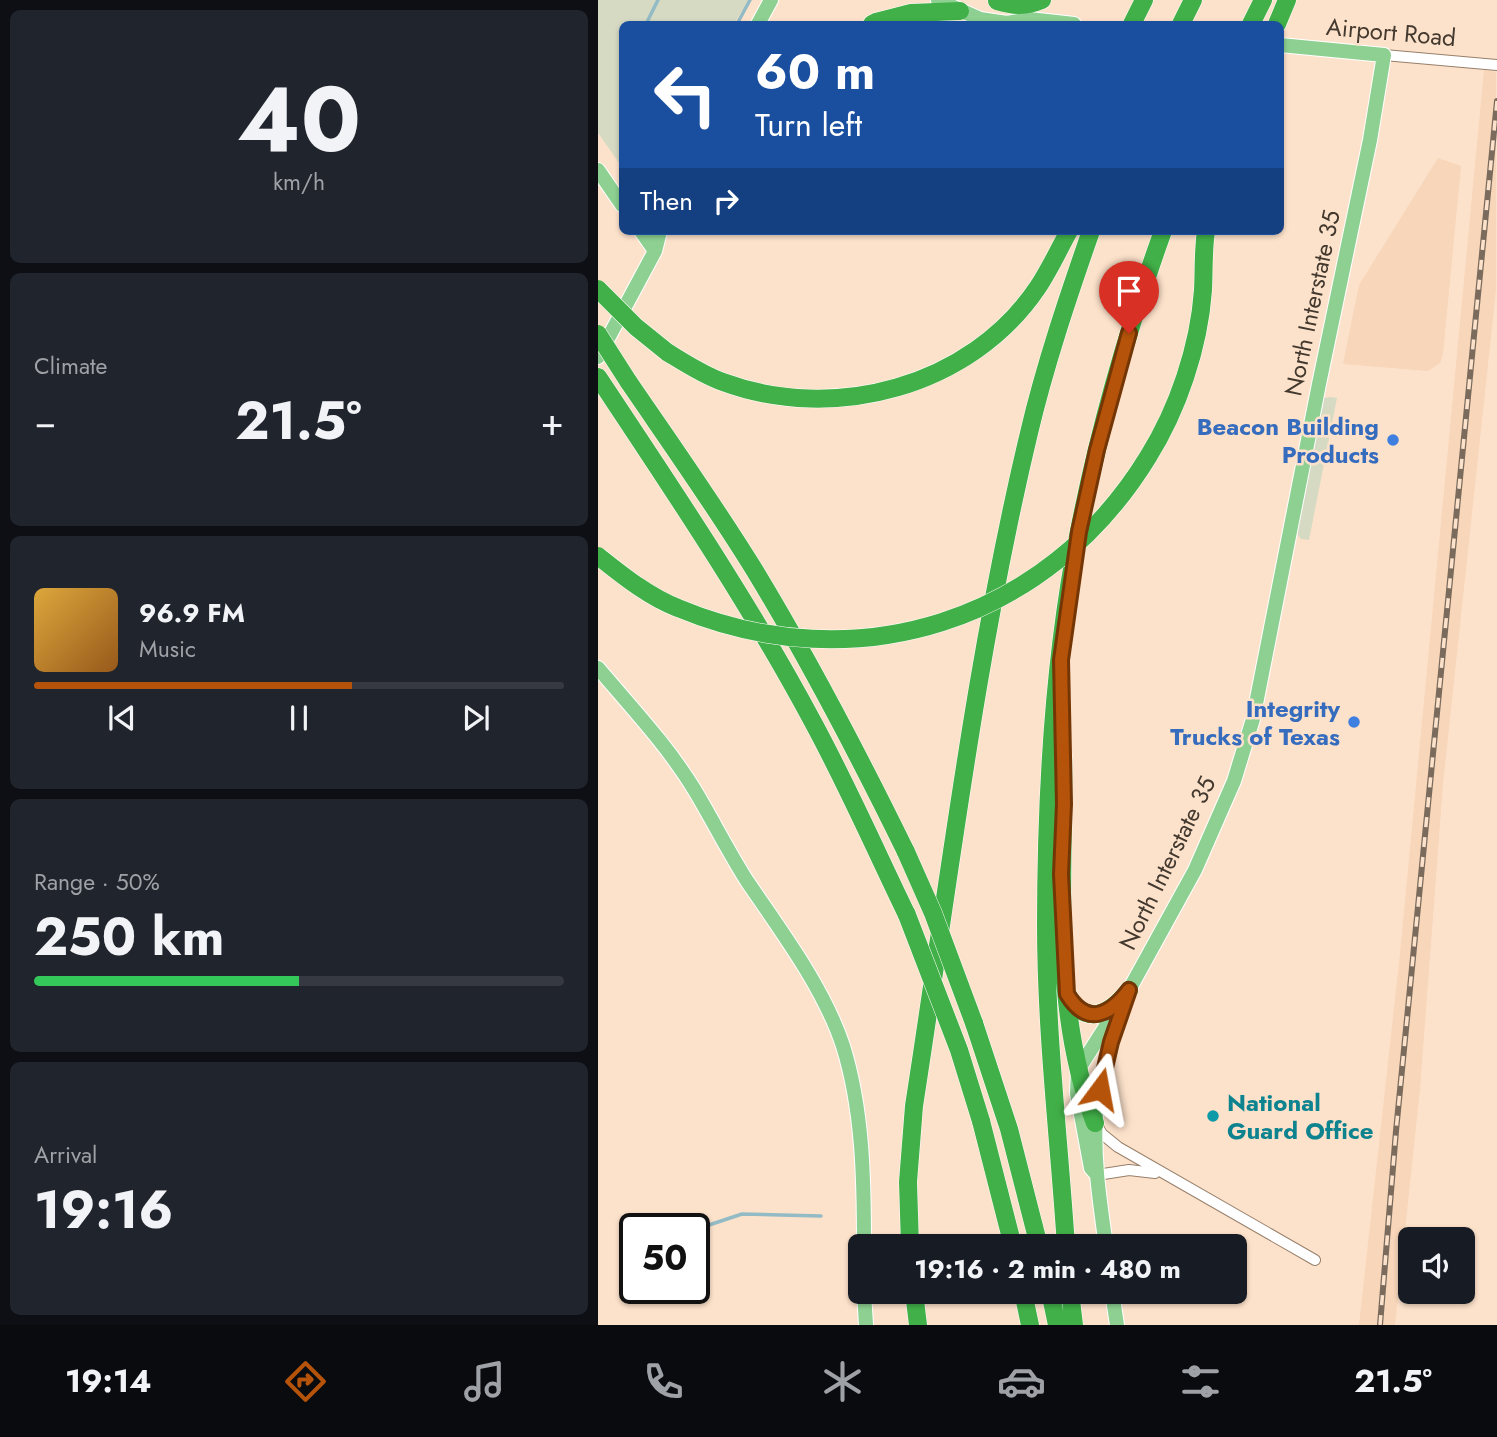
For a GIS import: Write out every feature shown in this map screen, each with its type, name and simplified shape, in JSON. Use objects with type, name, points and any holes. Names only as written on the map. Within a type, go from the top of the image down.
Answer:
[{"type":"highway","points":[[996,0],[1014,6],[1031,5],[1042,0]]},
{"type":"highway","points":[[1134,21],[1144,0]]},
{"type":"highway","points":[[1182,21],[1193,0]]},
{"type":"highway","points":[[1252,21],[1263,0]]},
{"type":"highway","points":[[1278,21],[1287,0]]},
{"type":"highway","points":[[883,21],[911,13],[960,11]]},
{"type":"highway","points":[[598,289],[636,327],[667,352],[721,382],[795,399],[846,397],[900,387],[947,368],[985,342],[1005,325],[1038,287],[1067,235]]},
{"type":"highway","points":[[910,1234],[908,1195],[913,1116],[996,581],[1030,431],[1062,317],[1090,235]]},
{"type":"highway","points":[[1064,1234],[1050,1056],[1046,925],[1051,771],[1061,660],[1079,532],[1097,450],[1135,312],[1162,235]]},
{"type":"highway","points":[[598,556],[675,608],[729,627],[785,638],[833,640],[886,636],[921,629],[957,617],[1017,588],[1084,539],[1124,493],[1148,457],[1172,408],[1192,348],[1203,290],[1206,235]]},
{"type":"highway","points":[[598,334],[724,523],[787,627],[837,716],[906,852],[933,913],[974,1023],[1009,1129],[1036,1234]]},
{"type":"highway","points":[[598,377],[739,596],[801,701],[851,795],[907,915],[959,1050],[981,1121],[1010,1234]]},
{"type":"highway","points":[[1061,660],[1064,804],[1061,874],[1067,994],[1078,1070],[1096,1123]]},
{"type":"highway","points":[[1067,994],[1075,1006],[1097,1014],[1109,1011],[1129,990]]},
{"type":"highway","points":[[915,1304],[918,1325]]},
{"type":"highway","points":[[1026,1304],[1030,1325]]},
{"type":"highway","points":[[1053,1304],[1057,1325]]},
{"type":"highway","points":[[1071,1304],[1074,1325]]},
{"type":"main road","points":[[760,21],[771,0]]},
{"type":"main road","points":[[938,0],[980,19],[994,21]]},
{"type":"main road","points":[[996,0],[1029,19]]},
{"type":"main road","points":[[1018,21],[1047,21]]},
{"type":"main road","name":"Airport Road","points":[[1284,45],[1384,55]]},
{"type":"main road","name":"North Interstate 35","points":[[1097,1175],[1091,1168],[1077,1093],[1078,1070],[1129,990],[1195,870],[1244,752],[1261,684],[1370,140],[1384,55]]},
{"type":"main road","points":[[602,176],[619,184]]},
{"type":"main road","points":[[602,176],[619,201]]},
{"type":"main road","points":[[644,235],[655,250]]},
{"type":"main road","points":[[598,357],[655,250],[659,235]]},
{"type":"main road","points":[[598,668],[658,739],[689,781],[822,999],[844,1048],[861,1146],[864,1234]]},
{"type":"main road","name":"North Interstate 35","points":[[1104,1234],[1097,1175],[1096,1123],[1106,1062],[1129,990]]},
{"type":"main road","points":[[865,1304],[866,1325]]},
{"type":"main road","points":[[1114,1304],[1117,1325]]},
{"type":"street","name":"Airport Road","points":[[1384,55],[1496,65]]},
{"type":"street","points":[[1096,1123],[1109,1140],[1167,1177],[1315,1260]]},
{"type":"street","points":[[1097,1175],[1137,1170],[1167,1177]]},
{"type":"shaded area","points":[[1484,70],[1496,72],[1496,290],[1443,784],[1420,1089],[1405,1227],[1398,1227],[1398,1297],[1395,1325],[1359,1325],[1400,954]]},
{"type":"shaded area","points":[[1438,158],[1461,166],[1440,363],[1428,371],[1343,364],[1359,285]]},
{"type":"green space","points":[[598,0],[748,0],[736,21],[619,21],[619,163],[598,133]]},
{"type":"green space","points":[[1324,398],[1337,398],[1309,540],[1301,539],[1295,531],[1319,403]]},
{"type":"waterway","points":[[648,21],[658,0]]},
{"type":"waterway","points":[[739,21],[750,0]]},
{"type":"waterway","points":[[710,1225],[742,1214],[821,1216]]},
{"type":"railway","points":[[1380,1325],[1396,1131],[1497,101]]},
{"type":"place","name":"Beacon Building Products","points":[[1393,440]]},
{"type":"place","name":"Integrity Trucks of Texas","points":[[1354,722]]},
{"type":"place","name":"National Guard Office","points":[[1213,1116]]},
{"type":"route","points":[[1100,1089],[1111,1042],[1129,990],[1109,1011],[1097,1014],[1075,1006],[1067,994],[1061,874],[1064,804],[1061,660],[1079,532],[1097,450],[1129,333]]}]
